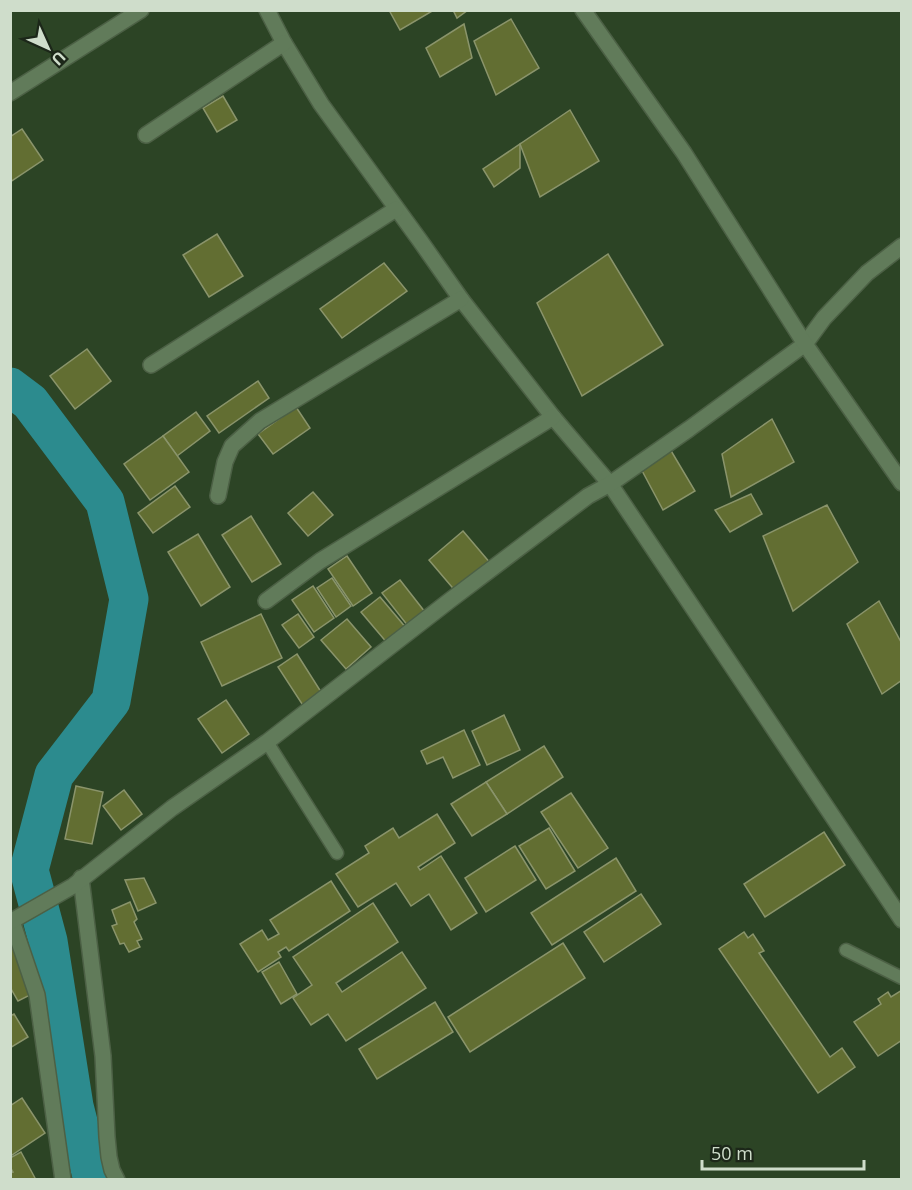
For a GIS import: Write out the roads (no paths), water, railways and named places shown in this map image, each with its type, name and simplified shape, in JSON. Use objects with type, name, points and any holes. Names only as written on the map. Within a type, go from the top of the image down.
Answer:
[{"type":"street","points":[[10,93],[141,10]]},
{"type":"street","points":[[267,10],[321,104],[461,299],[552,417],[610,484],[902,920]]},
{"type":"street","points":[[583,10],[684,153],[805,344],[902,483]]},
{"type":"street","points":[[146,135],[284,43]]},
{"type":"street","points":[[151,365],[396,209]]},
{"type":"street","points":[[63,1179],[37,995],[15,919],[77,882],[172,808],[267,742],[588,496],[610,484],[689,429],[805,344],[824,318],[867,273],[902,246]]},
{"type":"street","points":[[218,496],[225,462],[232,446],[260,421],[461,299]]},
{"type":"street","points":[[266,601],[320,561],[552,417]]},
{"type":"street","points":[[77,882],[103,1056],[109,1157],[117,1179]]},
{"type":"lane","points":[[267,742],[337,853]]},
{"type":"lane","points":[[846,950],[902,978]]},
{"type":"waterway","points":[[10,387],[30,402],[105,502],[129,599],[111,701],[54,775],[29,870],[48,941],[74,1106],[93,1180]]}]
